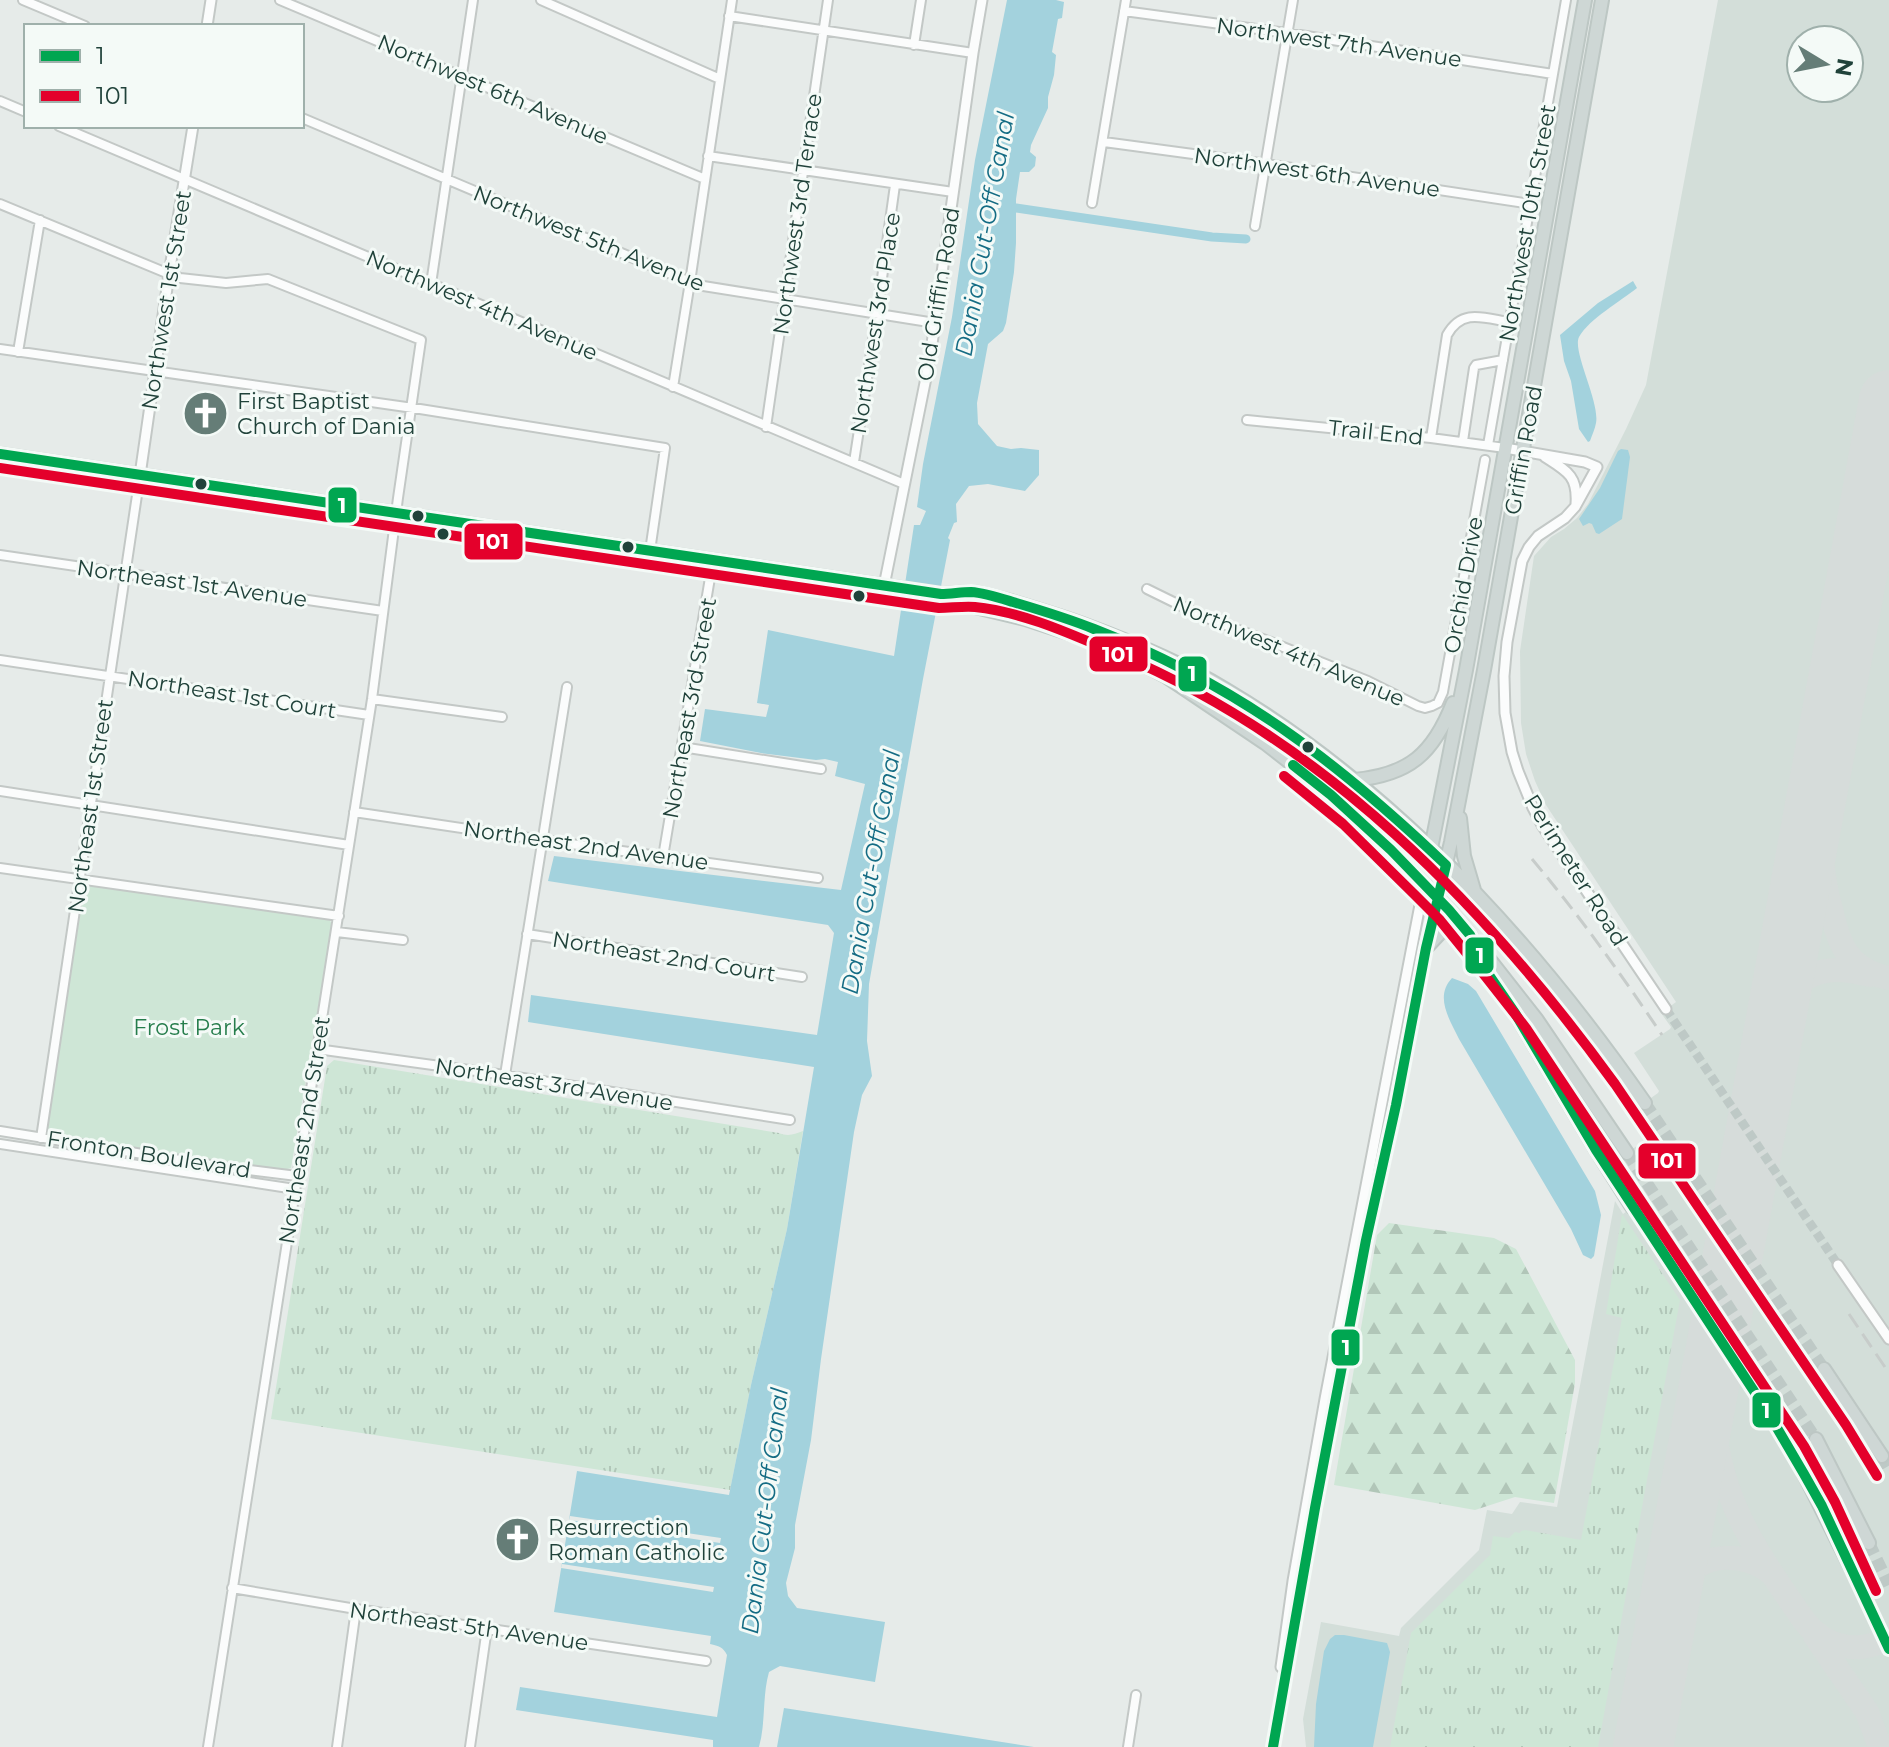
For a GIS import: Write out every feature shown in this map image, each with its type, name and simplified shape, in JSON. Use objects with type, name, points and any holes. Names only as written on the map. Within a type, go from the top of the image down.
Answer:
[{"type":"main road","name":"Griffin Road","points":[[1424,884],[1466,670],[1585,0]]},
{"type":"main road","name":"Griffin Road","points":[[1438,898],[1459,803],[1602,0]]},
{"type":"main road","points":[[0,454],[884,586],[941,594],[972,592],[1038,609],[1109,634],[1223,688],[1307,743],[1354,780],[1476,895],[1570,1002],[1645,1103]]},
{"type":"main road","points":[[941,594],[971,606],[1083,638],[1138,662],[1167,677],[1240,725],[1310,778],[1391,850],[1468,932],[1537,1020],[1627,1153]]},
{"type":"main road","points":[[1354,780],[1390,774],[1422,754],[1442,728],[1466,670]]},
{"type":"main road","points":[[1459,803],[1464,856],[1476,895]]},
{"type":"main road","points":[[1426,948],[1441,932],[1468,932]]},
{"type":"main road","points":[[1468,932],[1489,975],[1632,1207]]},
{"type":"main road","points":[[1824,1369],[1882,1456]]},
{"type":"main road","points":[[1816,1439],[1869,1543]]},
{"type":"main road","points":[[1804,1474],[1864,1594]]},
{"type":"street","points":[[23,0],[80,24]]},
{"type":"street","points":[[207,24],[211,0]]},
{"type":"street","name":"Northwest 6th Avenue","points":[[280,0],[705,179]]},
{"type":"street","points":[[431,284],[473,0]]},
{"type":"street","points":[[541,0],[720,79]]},
{"type":"street","points":[[673,387],[732,0]]},
{"type":"street","name":"Northwest 3rd Terrace","points":[[766,427],[828,0]]},
{"type":"street","points":[[914,45],[921,0]]},
{"type":"street","name":"Old Griffin Road","points":[[884,586],[935,323],[982,0]]},
{"type":"street","points":[[1092,203],[1126,0]]},
{"type":"street","points":[[1255,226],[1293,0]]},
{"type":"street","name":"Northwest 10th Street","points":[[1488,445],[1566,0]]},
{"type":"street","name":"Northwest 7th Avenue","points":[[1124,11],[1553,74]]},
{"type":"street","points":[[729,16],[973,53]]},
{"type":"street","points":[[0,101],[24,111]]},
{"type":"street","name":"Northwest 5th Avenue","points":[[304,119],[703,287],[935,323]]},
{"type":"street","name":"Northwest 4th Avenue","points":[[64,128],[904,484]]},
{"type":"street","name":"Northwest 1st Street","points":[[140,475],[193,128]]},
{"type":"street","name":"Northwest 6th Avenue","points":[[1104,142],[1531,204]]},
{"type":"street","points":[[708,156],[953,192]]},
{"type":"street","name":"Northwest 3rd Place","points":[[854,462],[895,185]]},
{"type":"street","points":[[0,204],[169,274]]},
{"type":"street","points":[[18,352],[40,220]]},
{"type":"street","name":"Northeast 2nd Street","points":[[169,274],[226,283],[268,279],[421,340],[337,932],[208,1747]]},
{"type":"street","points":[[1431,438],[1447,335],[1452,326],[1465,317],[1509,322]]},
{"type":"street","points":[[0,349],[665,448],[650,551]]},
{"type":"street","points":[[1463,441],[1474,368],[1503,360]]},
{"type":"street","name":"Trail End","points":[[1247,420],[1463,441],[1505,448]]},
{"type":"street","name":"Perimeter Road","points":[[1505,448],[1585,462],[1597,467],[1575,507],[1565,518],[1538,536],[1522,561],[1505,659],[1508,732],[1524,789],[1542,825],[1666,1009]]},
{"type":"street","name":"Perimeter Road","points":[[1543,455],[1572,479],[1576,491],[1575,507]]},
{"type":"street","name":"Orchid Drive","points":[[1432,706],[1438,703],[1443,692],[1485,460]]},
{"type":"street","name":"Northeast 1st Street","points":[[41,1138],[140,475]]},
{"type":"street","name":"Northeast 1st Avenue","points":[[0,555],[383,611]]},
{"type":"street","name":"Northeast 3rd Street","points":[[663,857],[713,560]]},
{"type":"street","name":"Northwest 4th Avenue","points":[[1147,589],[1204,617],[1368,681],[1418,706],[1432,706]]},
{"type":"street","name":"Northeast 1st Court","points":[[0,660],[369,715]]},
{"type":"street","points":[[1167,677],[1178,665]]},
{"type":"street","points":[[505,1075],[567,687]]},
{"type":"street","points":[[372,699],[502,717]]},
{"type":"street","points":[[682,747],[821,769]]},
{"type":"street","points":[[0,791],[349,845]]},
{"type":"street","name":"Northeast 2nd Avenue","points":[[354,812],[818,878]]},
{"type":"street","points":[[0,868],[339,916]]},
{"type":"street","points":[[1274,1735],[1424,884]]},
{"type":"street","points":[[1273,1747],[1286,1627],[1312,1471],[1352,1284],[1396,1105],[1438,898]]},
{"type":"street","points":[[337,932],[403,940]]},
{"type":"street","name":"Northeast 2nd Court","points":[[527,934],[802,977]]},
{"type":"street","name":"Northeast 3rd Avenue","points":[[317,1049],[790,1120]]},
{"type":"street","name":"Fronton Boulevard","points":[[0,1131],[297,1176]]},
{"type":"street","name":"Fronton Boulevard","points":[[0,1144],[295,1189]]},
{"type":"street","points":[[1838,1265],[1889,1339]]},
{"type":"street","points":[[1312,1471],[1318,1492]]},
{"type":"street","name":"Northeast 5th Avenue","points":[[232,1588],[706,1661]]},
{"type":"street","points":[[337,1747],[356,1609]]},
{"type":"street","points":[[470,1747],[487,1628]]},
{"type":"street","points":[[1128,1747],[1136,1695]]},
{"type":"shaded area","points":[[1718,0],[1889,0],[1889,1747],[1306,1747],[1303,1719],[1321,1622],[1399,1636],[1401,1628],[1479,1550],[1487,1510],[1512,1514],[1520,1502],[1557,1507],[1615,1201],[1623,1214],[1638,1203],[1612,1163],[1651,1135],[1634,1110],[1659,1091],[1634,1053],[1670,1029],[1661,1013],[1676,1002],[1546,805],[1526,754],[1521,723],[1520,651],[1534,556],[1551,537],[1577,518],[1588,504],[1646,385]]},
{"type":"green space","name":"Frost Park","points":[[85,883],[330,920],[332,926],[291,1168],[280,1171],[53,1136],[47,1127]]},
{"type":"green space","points":[[334,1060],[786,1135],[803,1131],[787,1229],[730,1490],[271,1419],[327,1066]]},
{"type":"green space","points":[[1622,1214],[1680,1300],[1598,1747],[1390,1747],[1411,1633],[1490,1555],[1493,1536],[1509,1538],[1515,1532],[1525,1530],[1581,1540],[1622,1318],[1606,1314]]},
{"type":"green space","points":[[1389,1223],[1494,1238],[1516,1249],[1575,1360],[1575,1383],[1554,1503],[1515,1497],[1475,1510],[1334,1485],[1377,1235]]},
{"type":"water","name":"Dania Cut-Off Canal","points":[[1007,0],[1064,2],[1052,52],[1056,55],[1048,108],[1031,145],[1030,152],[1036,157],[1035,166],[1029,172],[1020,172],[1014,272],[1006,323],[1003,331],[988,344],[977,403],[978,424],[997,446],[1039,450],[1039,475],[1025,491],[988,484],[969,486],[956,504],[957,522],[948,538],[869,984],[867,1041],[872,1076],[862,1095],[854,1132],[811,1440],[795,1525],[795,1548],[786,1583],[788,1596],[797,1608],[885,1622],[875,1682],[780,1666],[769,1672],[759,1747],[713,1747],[713,1740],[516,1710],[520,1687],[717,1717],[727,1655],[720,1647],[710,1644],[711,1636],[554,1612],[577,1471],[729,1495],[787,1229],[814,1067],[528,1022],[531,995],[817,1035],[834,933],[828,925],[548,881],[554,856],[841,890],[865,784],[835,776],[838,762],[761,753],[700,741],[705,709],[766,717],[769,705],[757,703],[768,630],[894,656],[914,525],[920,525],[926,511],[917,507],[923,464],[952,317],[975,160]]},
{"type":"water","points":[[1633,281],[1637,288],[1598,317],[1579,337],[1579,353],[1596,414],[1595,428],[1588,442],[1579,429],[1560,335],[1598,303]]},
{"type":"water","points":[[1621,449],[1628,450],[1630,457],[1622,519],[1599,534],[1592,524],[1583,526],[1579,519]]},
{"type":"water","points":[[1452,978],[1476,991],[1595,1191],[1601,1215],[1591,1259],[1583,1255],[1571,1229],[1459,1039],[1444,1001],[1444,993]]},
{"type":"water","points":[[1335,1635],[1387,1643],[1390,1652],[1373,1747],[1314,1747],[1316,1704],[1324,1651]]},
{"type":"water","points":[[784,1708],[1034,1747],[777,1747]]},
{"type":"pier","points":[[570,1516],[721,1538],[720,1543],[569,1520]]},
{"type":"pier","points":[[562,1564],[714,1587],[713,1592],[561,1568]]},
{"type":"waterway","name":"Dania Cut-Off Canal","points":[[1016,208],[1212,237],[1246,239]]},
{"type":"taxiway","points":[[1882,441],[1889,423]]},
{"type":"taxiway","points":[[1823,759],[1820,817],[1822,856],[1836,928],[1851,958],[1871,972],[1889,978]]},
{"type":"taxiway","points":[[1772,1036],[1781,1011],[1802,981],[1824,971],[1871,975]]},
{"type":"taxiway","points":[[1716,1344],[1713,1414],[1718,1453],[1734,1506],[1759,1552],[1805,1622],[1823,1638],[1855,1647],[1889,1638]]},
{"type":"taxiway","points":[[1667,1613],[1684,1578],[1703,1563],[1714,1559],[1738,1559],[1761,1566],[1771,1573]]},
{"type":"taxiway","points":[[1815,1636],[1867,1712],[1880,1747]]},
{"type":"taxiway","points":[[1644,1747],[1645,1736]]},
{"type":"runway","points":[[1643,1747],[1889,400]]},
{"type":"tunnel","points":[[1666,1009],[1838,1265]]},
{"type":"tunnel","points":[[1645,1103],[1824,1369]]},
{"type":"tunnel","points":[[1627,1153],[1816,1439]]},
{"type":"tunnel","points":[[1632,1207],[1767,1411],[1804,1474]]},
{"type":"tunnel","points":[[1882,1456],[1889,1469]]},
{"type":"tunnel","points":[[1869,1543],[1889,1585]]},
{"type":"tunnel","points":[[1864,1594],[1889,1649]]},
{"type":"railway","points":[[1532,859],[1599,945],[1662,1035]]},
{"type":"railway","points":[[1849,1314],[1889,1373]]},
{"type":"transit line","name":"1","points":[[0,454],[941,594],[971,592],[998,597],[1074,621],[1145,651],[1239,700],[1324,759],[1446,865],[1366,1240],[1273,1747]]},
{"type":"transit line","name":"101","points":[[0,468],[939,608],[993,610],[1066,632],[1193,690],[1265,733],[1332,781],[1395,834],[1455,892],[1512,954],[1615,1084],[1846,1425],[1877,1476]]},
{"type":"transit line","name":"1","points":[[1293,765],[1391,850],[1470,935],[1489,975],[1596,1150],[1767,1411],[1804,1474],[1889,1649]]},
{"type":"transit line","name":"101","points":[[1284,776],[1343,824],[1439,919],[1526,1028],[1804,1446],[1835,1502],[1876,1591]]},
{"type":"place","name":"First Baptist Church of Dania","points":[[206,414]]},
{"type":"place","name":"Resurrection Roman Catholic","points":[[517,1540]]}]
